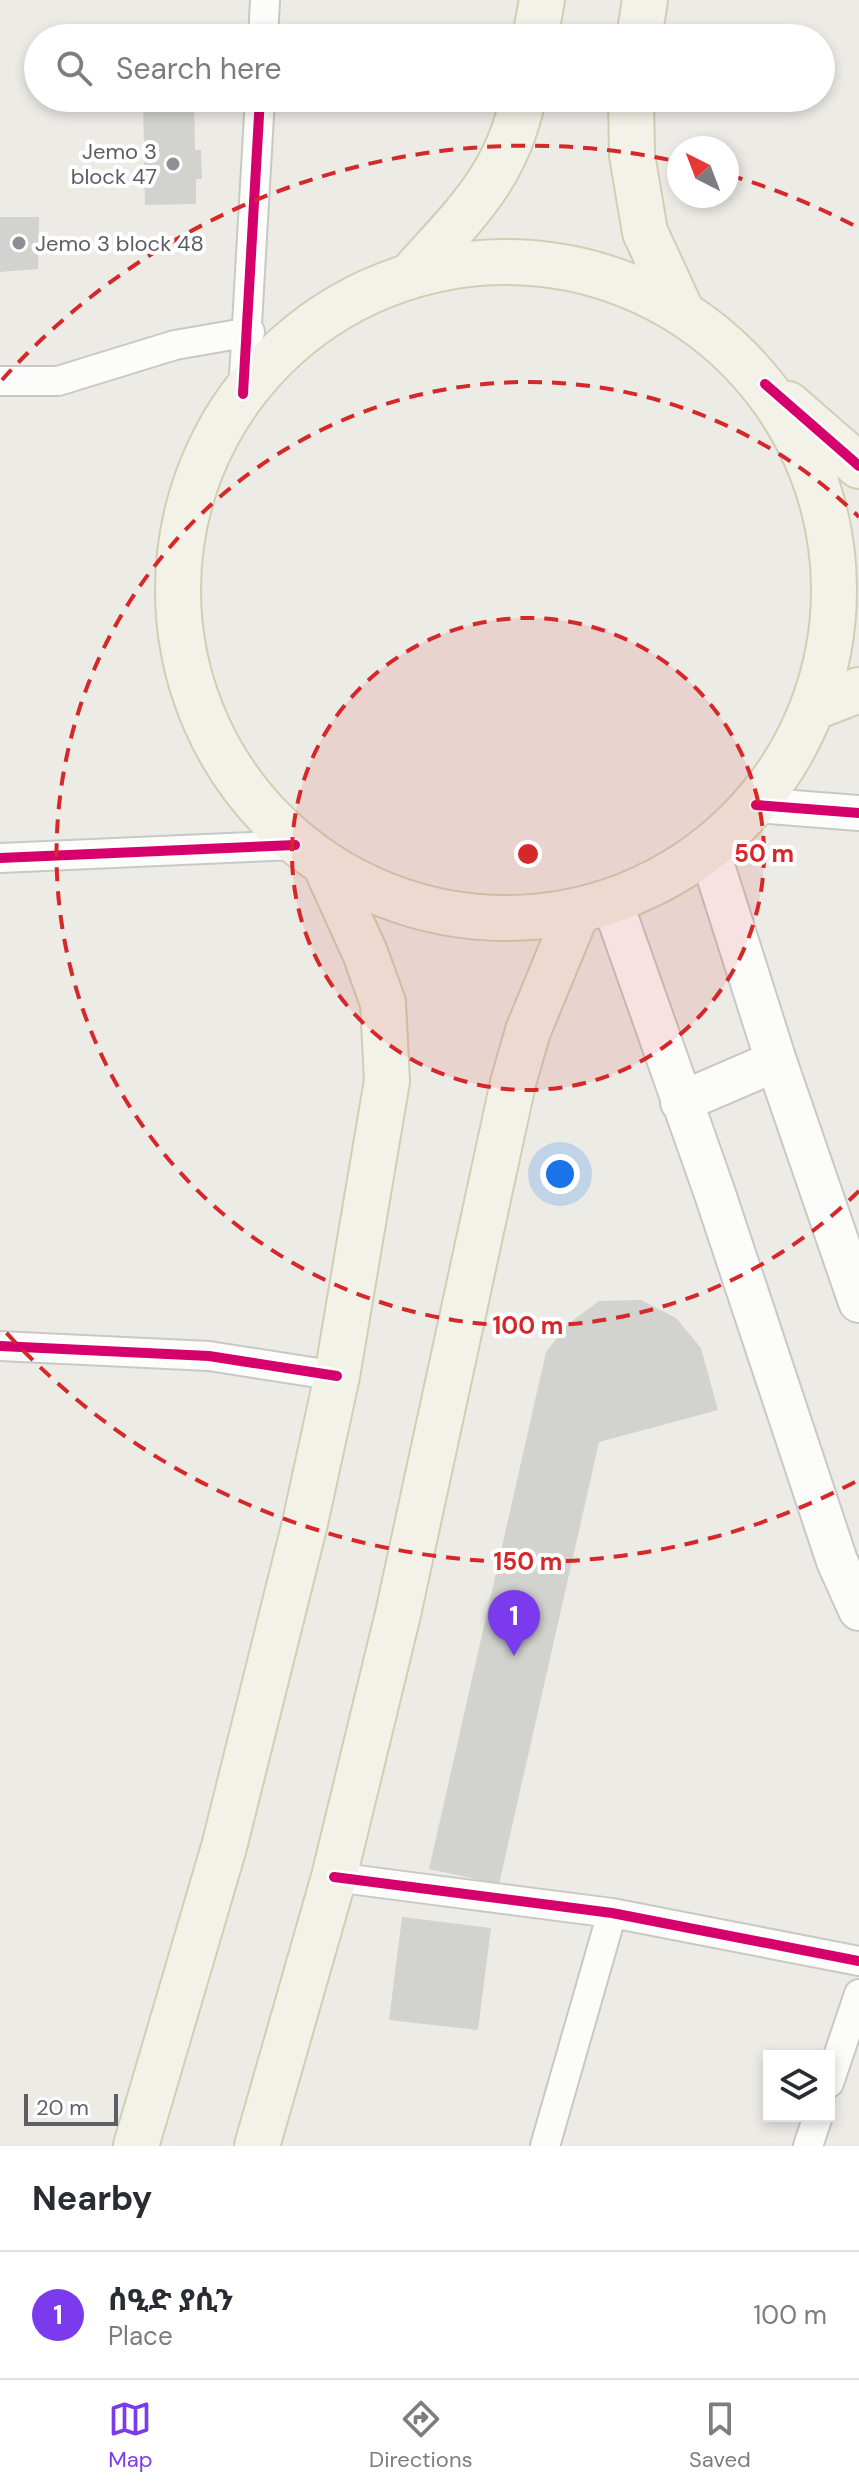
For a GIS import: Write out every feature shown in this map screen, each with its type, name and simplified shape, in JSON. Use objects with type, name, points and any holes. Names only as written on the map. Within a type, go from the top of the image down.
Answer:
[{"type":"main road","points":[[538,24],[542,0]]},
{"type":"main road","points":[[641,24],[645,0]]},
{"type":"main road","points":[[409,277],[494,177],[508,154],[519,112]]},
{"type":"main road","points":[[631,112],[632,155],[645,232],[680,308]]},
{"type":"main road","points":[[765,384],[820,483],[837,595],[815,707],[756,805],[709,850],[663,880],[594,907],[490,920],[404,904],[310,856],[251,800],[216,749],[192,691],[179,630],[178,567],[189,506],[211,447],[243,394],[290,343],[346,304],[409,277],[463,264],[520,261],[576,267],[630,283],[680,308],[859,466]]},
{"type":"main road","points":[[815,707],[859,690]]},
{"type":"main road","points":[[709,850],[776,1061],[859,1302]]},
{"type":"main road","points":[[136,2146],[224,1847],[305,1523],[337,1376],[387,1081],[383,1003],[365,953],[310,856]]},
{"type":"main road","points":[[594,907],[681,1102],[837,1561],[859,1610]]},
{"type":"main road","points":[[261,2145],[334,1877],[398,1614],[513,1083],[528,1031],[594,907]]},
{"type":"main road","points":[[681,1102],[776,1061]]},
{"type":"street","points":[[264,24],[265,0]]},
{"type":"street","points":[[243,394],[250,332],[259,112]]},
{"type":"street","points":[[0,381],[58,381],[175,345],[250,332]]},
{"type":"street","points":[[756,805],[859,813]]},
{"type":"street","points":[[0,858],[310,856]]},
{"type":"street","points":[[0,1346],[209,1356],[337,1376]]},
{"type":"street","points":[[334,1877],[612,1913],[859,1961]]},
{"type":"street","points":[[545,2146],[612,1913]]},
{"type":"street","points":[[835,2065],[859,1994]]},
{"type":"street","points":[[808,2146],[816,2122]]},
{"type":"building","name":"Jemo 3 block 47","points":[[143,112],[194,112],[195,150],[201,150],[202,179],[196,179],[196,204],[145,205]]},
{"type":"building","name":"Jemo 3 block 48","points":[[0,217],[39,217],[38,269],[0,272]]},
{"type":"building","points":[[641,1300],[676,1318],[701,1348],[718,1410],[599,1442],[499,1884],[429,1869],[546,1352],[568,1324],[599,1301]]},
{"type":"building","points":[[402,1917],[491,1928],[478,2030],[389,2020]]},
{"type":"cycle path","points":[[243,394],[259,112]]},
{"type":"cycle path","points":[[765,384],[859,466]]},
{"type":"cycle path","points":[[756,805],[859,813]]},
{"type":"cycle path","points":[[0,858],[295,845]]},
{"type":"cycle path","points":[[0,1346],[209,1356],[337,1376]]},
{"type":"cycle path","points":[[334,1877],[612,1913],[859,1961]]},
{"type":"place","name":"Jemo 3 block 47","points":[[173,164]]},
{"type":"place","name":"Jemo 3 block 48","points":[[19,243]]},
{"type":"place","name":"ሰዒድ ያሲን","points":[[514,1656]]}]
